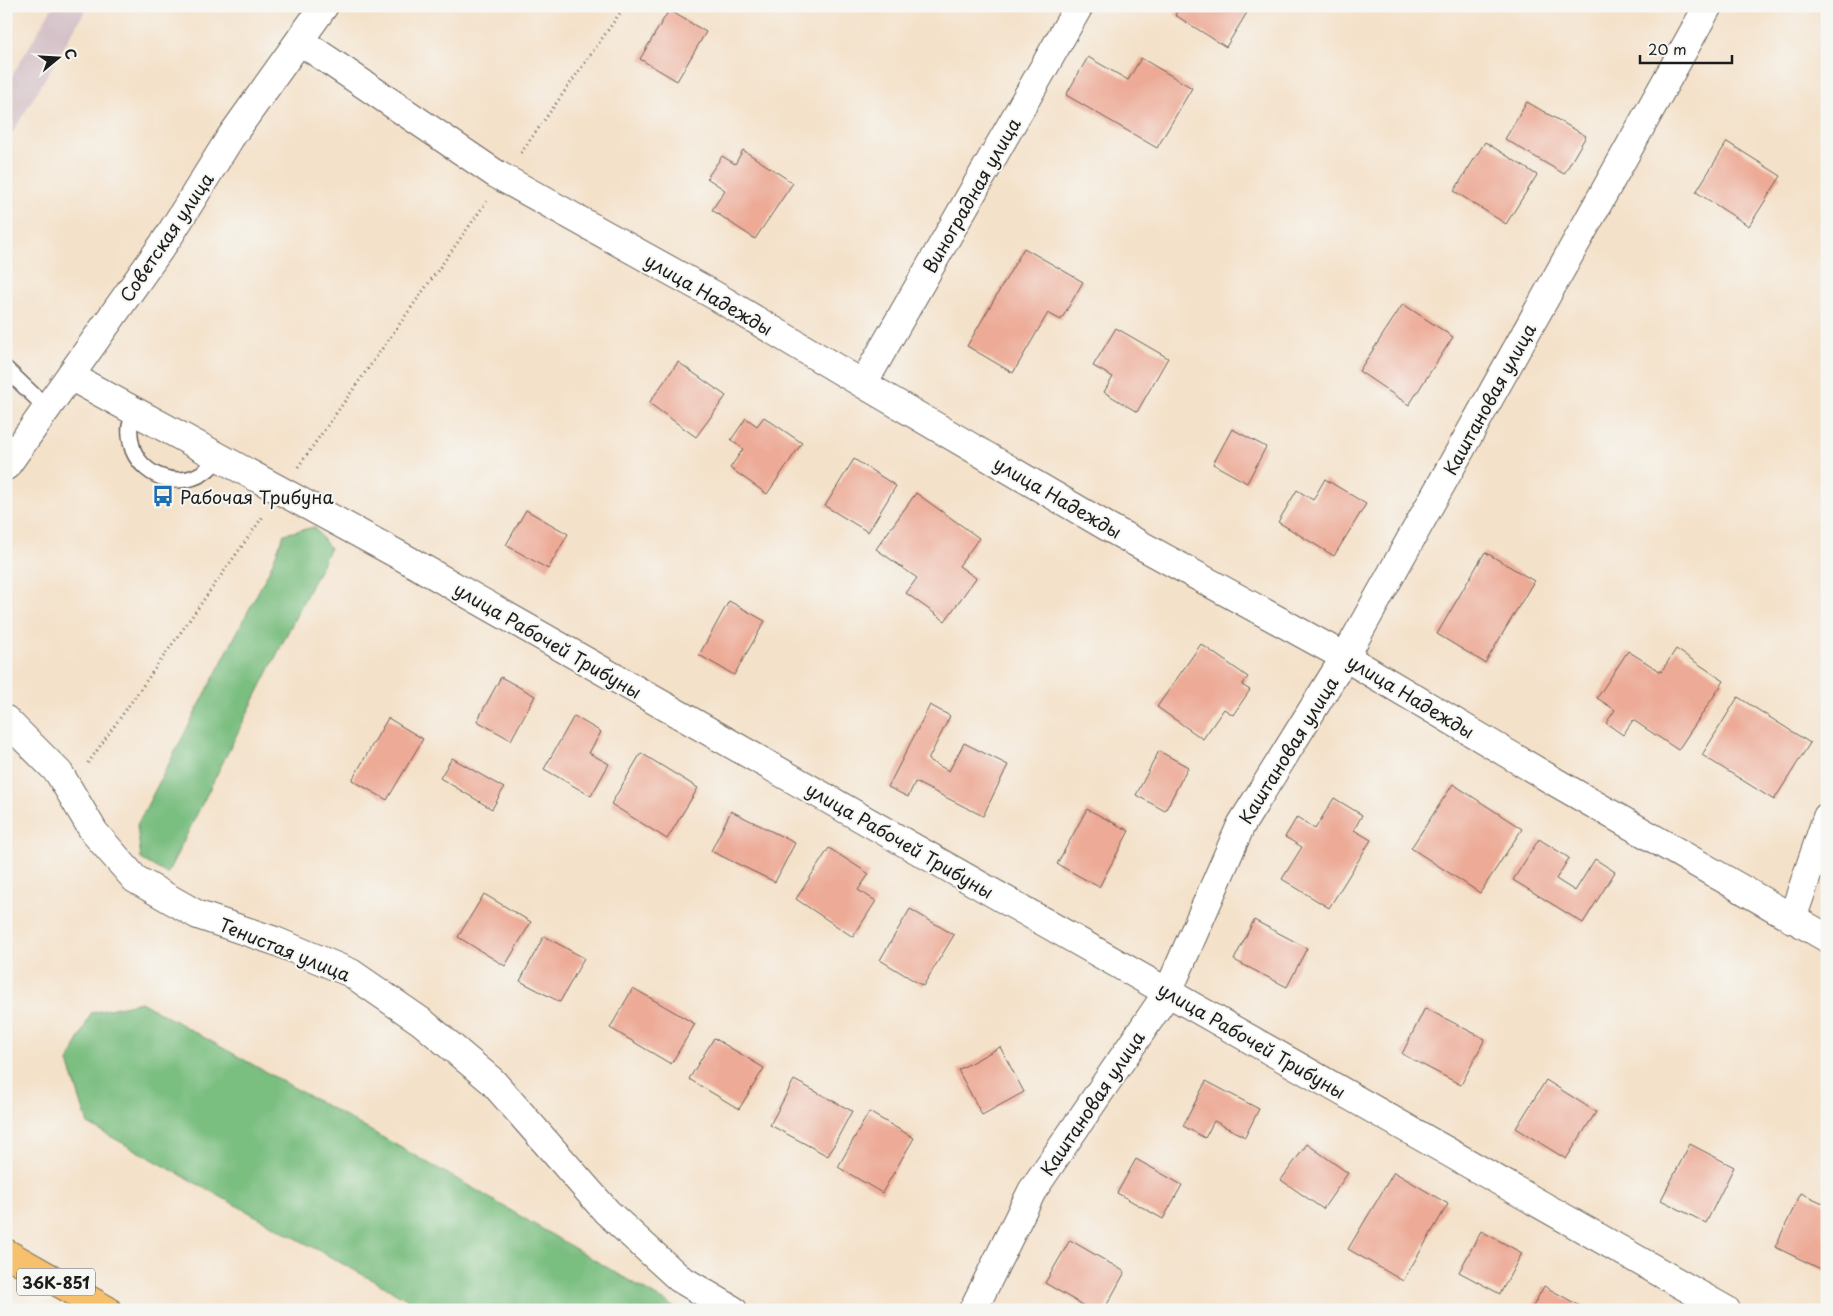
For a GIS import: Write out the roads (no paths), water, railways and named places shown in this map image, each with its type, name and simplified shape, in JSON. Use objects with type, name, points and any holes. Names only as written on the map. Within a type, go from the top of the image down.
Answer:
[{"type":"main road","name":"36К-851","points":[[6,1253],[107,1310]]},
{"type":"street","name":"Советская улица","points":[[6,466],[169,236],[230,138],[324,6]]},
{"type":"street","name":"Виноградная улица","points":[[863,384],[1079,6]]},
{"type":"street","name":"Каштановая улица","points":[[973,1310],[1032,1191],[1168,992],[1241,825],[1345,657],[1708,6]]},
{"type":"street","name":"улица Надежды","points":[[300,41],[503,178],[714,295],[1106,526],[1345,657],[1557,783],[1827,938]]},
{"type":"street","name":"улица Рабочей Трибуны","points":[[70,376],[408,560],[1726,1310]]},
{"type":"street","name":"Тенистая улица","points":[[6,720],[59,774],[94,832],[135,879],[198,915],[275,941],[351,973],[422,1022],[492,1081],[607,1212],[679,1278],[733,1310]]},
{"type":"street","points":[[1792,919],[1827,817]]},
{"type":"lane","points":[[6,369],[47,408]]},
{"type":"lane","points":[[135,412],[130,428],[131,444],[137,459],[149,471],[163,478],[180,480],[196,476],[208,469],[218,457]]},
{"type":"place","name":"Рабочая Трибуна","points":[[163,496]]}]
